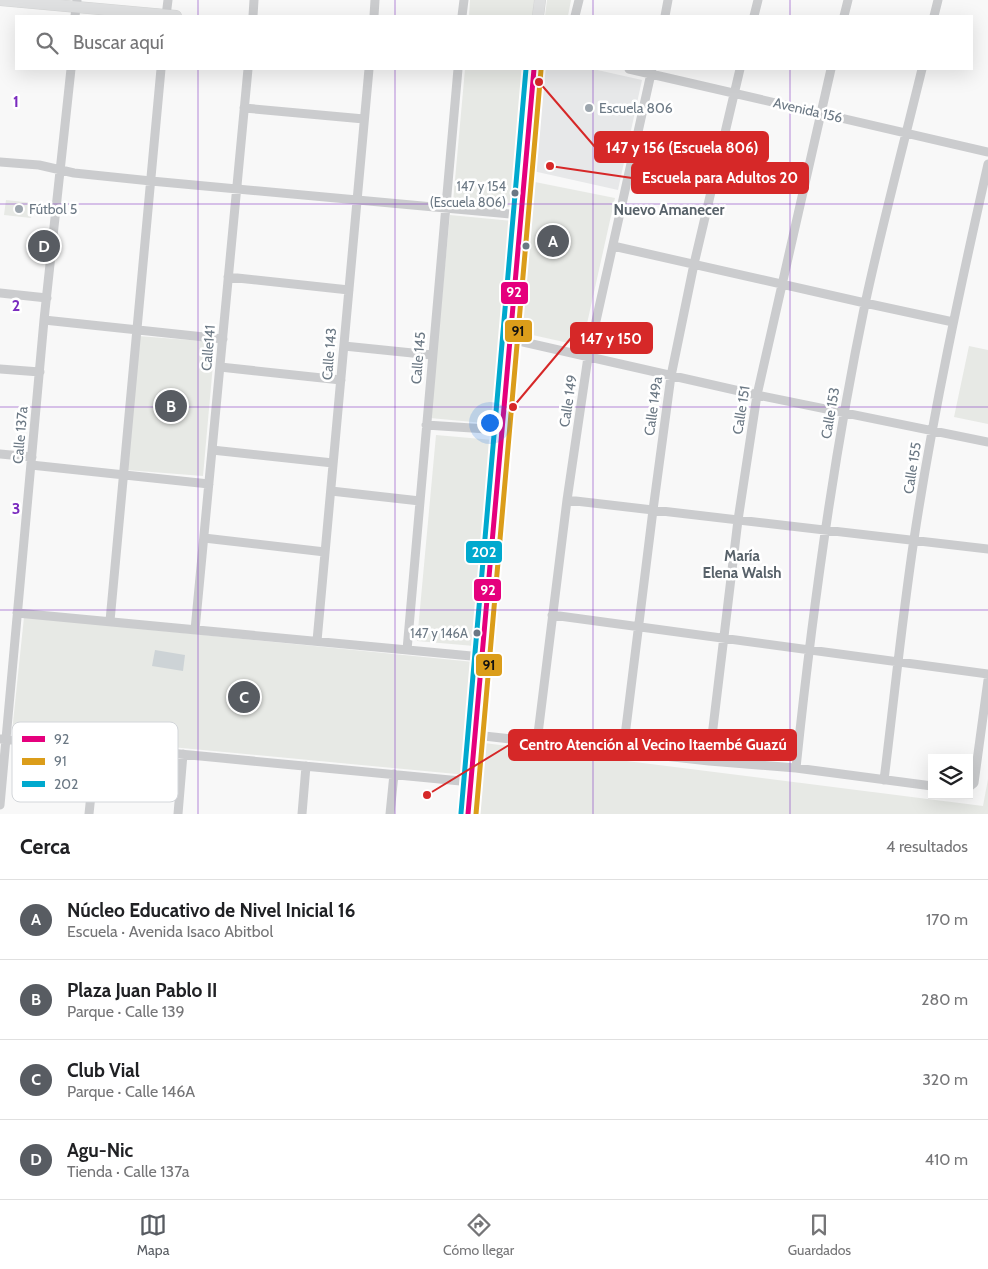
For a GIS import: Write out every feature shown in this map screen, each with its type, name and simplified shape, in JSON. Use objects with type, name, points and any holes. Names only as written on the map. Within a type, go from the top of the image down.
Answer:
[{"type":"main road","points":[[0,0],[158,15]]},
{"type":"main road","points":[[538,15],[540,0]]},
{"type":"main road","points":[[468,814],[534,70]]},
{"type":"street","points":[[168,0],[170,15]]},
{"type":"street","points":[[253,15],[254,0]]},
{"type":"street","points":[[374,15],[375,0]]},
{"type":"street","points":[[462,15],[464,0]]},
{"type":"street","points":[[575,15],[579,0]]},
{"type":"street","points":[[665,15],[668,0]]},
{"type":"street","points":[[754,15],[758,0]]},
{"type":"street","points":[[844,15],[848,0]]},
{"type":"street","points":[[934,15],[938,0]]},
{"type":"street","name":"Calle 137a","points":[[0,805],[3,740],[32,461],[44,320],[71,70]]},
{"type":"street","points":[[110,622],[161,70]]},
{"type":"street","name":"Calle141","points":[[195,630],[248,70]]},
{"type":"street","name":"Calle 143","points":[[317,641],[369,70]]},
{"type":"street","name":"Calle 145","points":[[407,650],[458,70]]},
{"type":"street","name":"Calle 149a","points":[[623,752],[671,376],[694,264],[740,70]]},
{"type":"street","name":"Calle 151","points":[[709,761],[738,520],[757,395],[831,70]]},
{"type":"street","name":"Calle 153","points":[[796,768],[808,650],[824,530],[844,412],[865,303],[922,70]]},
{"type":"street","name":"Avenida 156","points":[[652,71],[734,94],[988,152]]},
{"type":"street","name":"Calle 149","points":[[537,742],[567,500],[588,357],[652,71]]},
{"type":"street","points":[[244,108],[364,119]]},
{"type":"street","points":[[0,162],[39,165],[74,173],[151,181],[521,215]]},
{"type":"street","name":"Calle 155","points":[[884,780],[914,540],[932,430],[953,322],[988,164]]},
{"type":"street","points":[[613,246],[953,322]]},
{"type":"street","points":[[228,277],[349,290]]},
{"type":"street","points":[[0,293],[47,298]]},
{"type":"street","points":[[44,320],[222,339]]},
{"type":"street","points":[[510,339],[757,395],[988,442]]},
{"type":"street","points":[[344,346],[432,355]]},
{"type":"street","points":[[220,367],[341,380]]},
{"type":"street","points":[[0,369],[40,372]]},
{"type":"street","points":[[426,425],[502,430]]},
{"type":"street","points":[[212,450],[333,463]]},
{"type":"street","points":[[0,454],[32,461],[123,475],[209,484]]},
{"type":"street","points":[[331,491],[420,501]]},
{"type":"street","points":[[567,500],[988,549]]},
{"type":"street","points":[[204,538],[325,552]]},
{"type":"street","points":[[17,613],[482,657]]},
{"type":"street","points":[[552,615],[988,674]]},
{"type":"street","points":[[973,778],[988,680]]},
{"type":"street","points":[[475,735],[709,761],[796,768],[928,786]]},
{"type":"street","points":[[178,754],[471,782]]},
{"type":"street","points":[[178,814],[183,754]]},
{"type":"street","points":[[302,814],[306,766]]},
{"type":"street","points":[[390,814],[394,774]]},
{"type":"shaded area","points":[[470,0],[534,0],[533,15],[469,15]]},
{"type":"shaded area","points":[[547,0],[571,0],[568,15],[545,15]]},
{"type":"shaded area","points":[[465,70],[524,70],[512,207],[453,202]]},
{"type":"shaded area","points":[[543,70],[597,70],[642,80],[618,190],[533,171]]},
{"type":"shaded area","points":[[530,181],[615,198],[582,346],[519,332]]},
{"type":"shaded area","name":"Fútbol 5","points":[[6,200],[33,203],[31,218],[4,215]]},
{"type":"shaded area","points":[[450,215],[514,221],[494,424],[430,418]]},
{"type":"shaded area","points":[[138,336],[215,342],[203,476],[126,470]]},
{"type":"shaded area","points":[[969,346],[988,350],[988,424],[954,417]]},
{"type":"shaded area","points":[[436,435],[493,440],[474,646],[417,641]]},
{"type":"shaded area","points":[[24,617],[474,662],[467,775],[178,748],[178,722],[13,722]]},
{"type":"shaded area","points":[[155,650],[185,655],[183,671],[152,666]]},
{"type":"shaded area","points":[[484,743],[983,806],[988,779],[988,814],[479,814]]},
{"type":"transit line","name":"202","points":[[461,813],[526,70]]},
{"type":"transit line","name":"92","points":[[468,814],[534,70]]},
{"type":"transit line","name":"91","points":[[476,814],[541,70]]},
{"type":"place","name":"147 y 156 (Escuela 806)","points":[[539,82]]},
{"type":"place","name":"Escuela 806","points":[[589,108]]},
{"type":"place","name":"Escuela para Adultos 20","points":[[550,166]]},
{"type":"place","name":"147 y 154 (Escuela 806)","points":[[515,193]]},
{"type":"place","name":"Fútbol 5","points":[[19,209]]},
{"type":"place","name":"Núcleo Educativo de Nivel Inicial 16","points":[[553,241]]},
{"type":"place","name":"Agu-Nic","points":[[44,246]]},
{"type":"place","name":"Plaza Juan Pablo II","points":[[171,406]]},
{"type":"place","name":"147 y 150","points":[[513,407]]},
{"type":"place","name":"147 y 146A","points":[[477,633]]},
{"type":"place","name":"Club Vial","points":[[244,697]]},
{"type":"place","name":"Centro Atención al Vecino Itaembé Guazú","points":[[427,795]]},
{"type":"district","name":"Nuevo Amanecer","points":[[669,210]]},
{"type":"district","name":"María Elena Walsh","points":[[742,564]]}]
